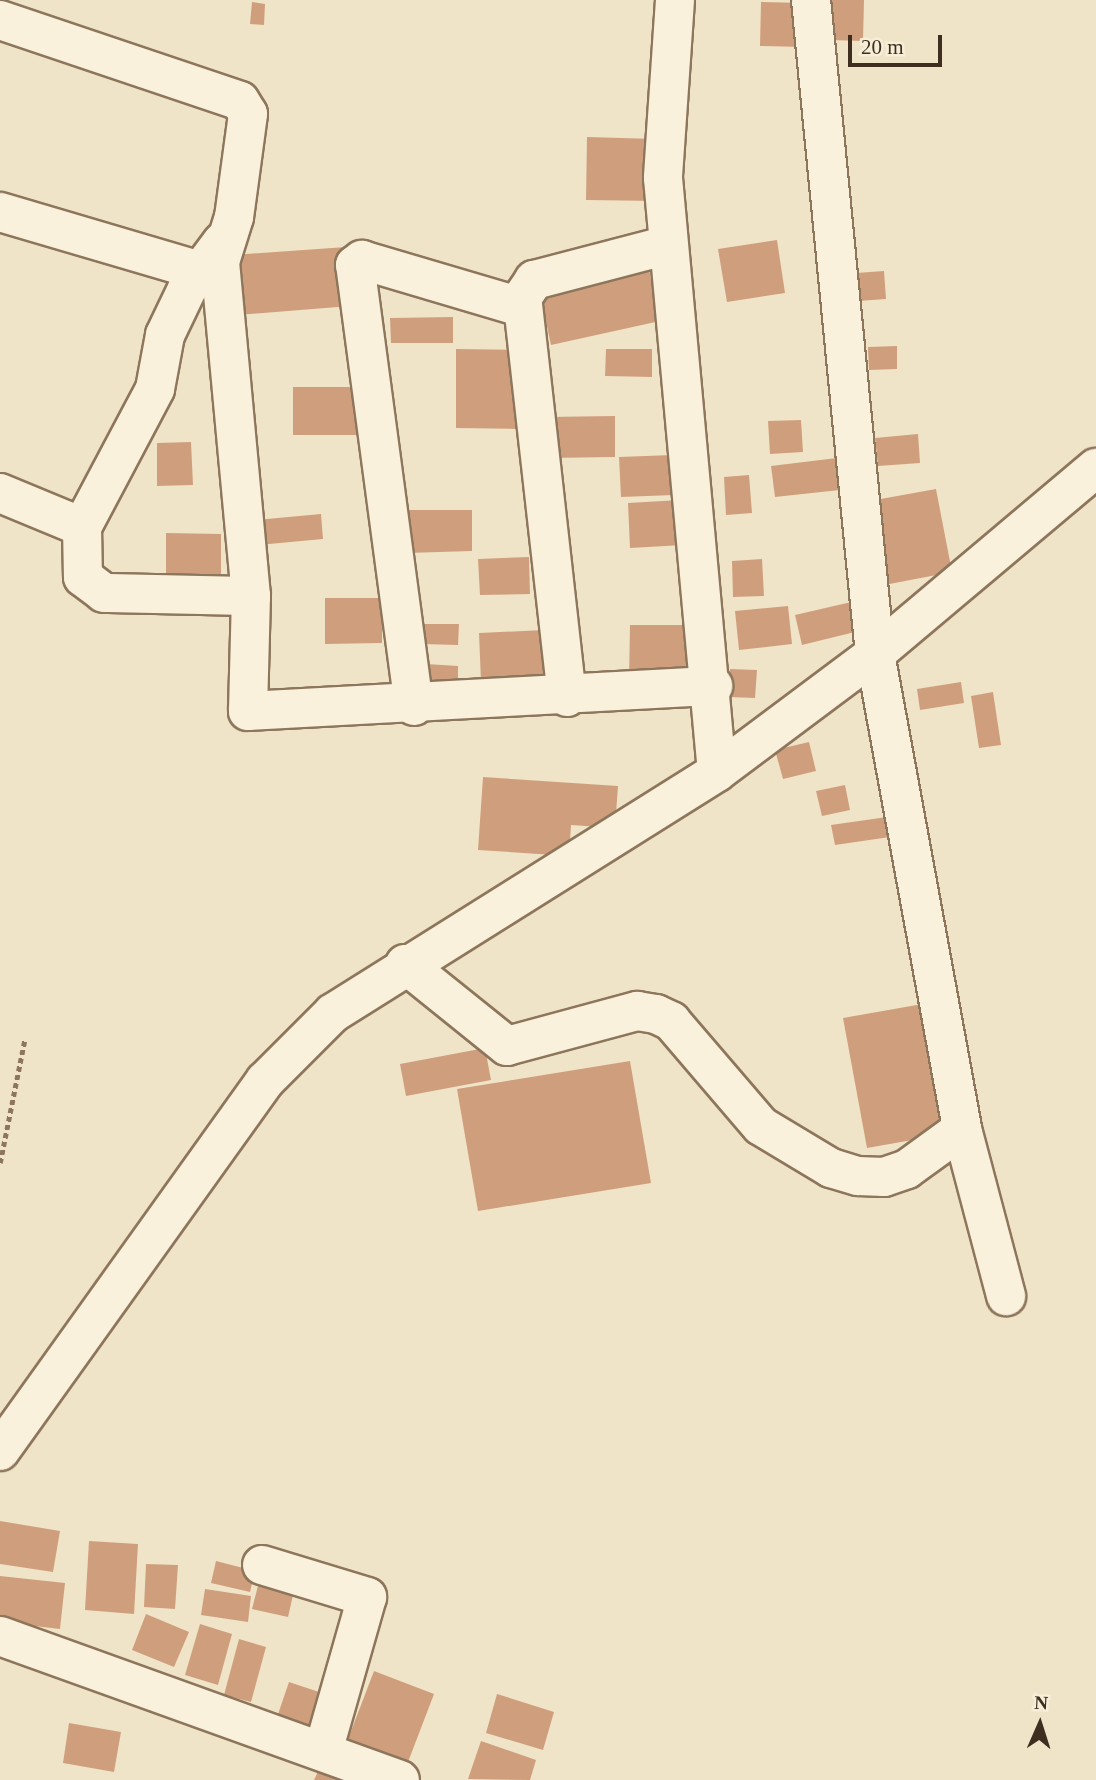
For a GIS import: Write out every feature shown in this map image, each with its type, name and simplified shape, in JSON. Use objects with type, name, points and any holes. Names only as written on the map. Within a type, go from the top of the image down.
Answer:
[{"type":"street","points":[[675,0],[663,178],[713,686],[717,772]]},
{"type":"street","points":[[811,0],[875,654],[962,1129],[1006,1296]]},
{"type":"street","points":[[0,20],[240,101],[249,129],[234,217],[165,335],[155,389],[82,527],[83,577],[104,593],[251,596]]},
{"type":"street","points":[[0,212],[211,257]]},
{"type":"street","points":[[566,697],[521,307],[534,280],[668,245]]},
{"type":"street","points":[[211,257],[251,596],[247,711],[414,706],[713,686]]},
{"type":"street","points":[[414,706],[355,265],[362,261],[521,307]]},
{"type":"street","points":[[0,1451],[265,1081],[333,1013],[405,964],[717,772],[875,654],[1096,468]]},
{"type":"street","points":[[0,493],[82,527]]},
{"type":"street","points":[[405,964],[507,1046],[637,1011],[656,1014],[671,1021],[761,1126],[831,1168],[858,1176],[884,1177],[907,1169],[962,1129]]},
{"type":"street","points":[[262,1565],[367,1597],[323,1751]]},
{"type":"street","points":[[0,1636],[400,1780]]},
{"type":"path","points":[[0,1163],[25,1038]]},
{"type":"building","points":[[829,0],[864,0],[863,41],[829,40]]},
{"type":"building","points":[[252,2],[265,4],[264,25],[250,24]]},
{"type":"building","points":[[761,2],[804,3],[803,47],[760,46]]},
{"type":"building","points":[[587,137],[656,139],[656,201],[586,200]]},
{"type":"building","points":[[777,240],[785,293],[727,302],[718,249]]},
{"type":"building","points":[[346,247],[350,306],[238,315],[233,255]]},
{"type":"building","points":[[648,265],[660,321],[551,345],[539,289]]},
{"type":"building","points":[[884,271],[886,299],[858,301],[856,273]]},
{"type":"building","points":[[453,317],[453,343],[391,343],[390,318]]},
{"type":"building","points":[[897,346],[897,369],[869,370],[868,347]]},
{"type":"building","points":[[456,349],[519,350],[519,429],[456,428]]},
{"type":"building","points":[[606,349],[652,349],[652,377],[605,376]]},
{"type":"building","points":[[293,387],[357,387],[357,435],[293,435]]},
{"type":"building","points":[[615,416],[615,457],[548,458],[547,417]]},
{"type":"building","points":[[801,420],[803,452],[770,454],[768,421]]},
{"type":"building","points":[[918,434],[920,463],[878,466],[875,438]]},
{"type":"building","points":[[191,442],[193,485],[157,486],[157,443]]},
{"type":"building","points":[[672,455],[674,495],[621,497],[619,457]]},
{"type":"building","points":[[845,457],[849,489],[775,497],[771,466]]},
{"type":"building","points":[[749,475],[752,513],[726,515],[724,477]]},
{"type":"building","points":[[936,489],[952,572],[879,586],[864,502]]},
{"type":"building","points":[[680,500],[683,545],[630,548],[628,503]]},
{"type":"building","points":[[406,510],[472,510],[472,551],[407,553]]},
{"type":"building","points":[[321,514],[323,539],[258,545],[256,520]]},
{"type":"building","points":[[166,533],[221,534],[221,575],[166,574]]},
{"type":"building","points":[[529,557],[530,594],[480,595],[478,559]]},
{"type":"building","points":[[762,559],[764,596],[733,597],[732,561]]},
{"type":"building","points":[[325,598],[382,598],[382,643],[325,644]]},
{"type":"building","points":[[860,600],[867,629],[802,645],[795,615]]},
{"type":"building","points":[[788,606],[792,644],[739,650],[735,611]]},
{"type":"building","points":[[422,624],[459,624],[458,645],[421,644]]},
{"type":"building","points":[[630,625],[689,625],[688,680],[629,680]]},
{"type":"building","points":[[544,630],[546,679],[481,682],[479,633]]},
{"type":"building","points":[[426,664],[458,666],[458,684],[425,682]]},
{"type":"building","points":[[730,669],[757,670],[755,698],[729,697]]},
{"type":"building","points":[[961,682],[964,703],[920,710],[917,689]]},
{"type":"building","points":[[993,692],[1001,745],[979,748],[971,696]]},
{"type":"building","points":[[809,742],[816,771],[783,779],[775,750]]},
{"type":"building","points":[[483,777],[618,786],[615,828],[571,825],[569,856],[478,850]]},
{"type":"building","points":[[845,785],[850,810],[822,816],[816,791]]},
{"type":"building","points":[[887,817],[890,837],[835,845],[831,825]]},
{"type":"building","points":[[928,1003],[952,1133],[867,1148],[843,1018]]},
{"type":"building","points":[[485,1048],[491,1080],[406,1096],[400,1064]]},
{"type":"building","points":[[630,1061],[651,1183],[478,1211],[457,1089]]},
{"type":"building","points":[[0,1521],[60,1531],[53,1572],[0,1564]]},
{"type":"building","points":[[89,1541],[138,1544],[134,1614],[85,1610]]},
{"type":"building","points":[[216,1561],[255,1571],[250,1592],[211,1583]]},
{"type":"building","points":[[146,1564],[178,1565],[175,1609],[144,1607]]},
{"type":"building","points":[[261,1574],[296,1582],[288,1617],[252,1609]]},
{"type":"building","points":[[0,1576],[65,1583],[60,1629],[0,1622]]},
{"type":"building","points":[[205,1589],[251,1596],[248,1622],[201,1615]]},
{"type":"building","points":[[146,1614],[189,1632],[174,1667],[132,1650]]},
{"type":"building","points":[[200,1624],[232,1634],[218,1685],[185,1675]]},
{"type":"building","points":[[239,1639],[266,1647],[251,1702],[224,1695]]},
{"type":"building","points":[[374,1671],[434,1694],[408,1762],[348,1739]]},
{"type":"building","points":[[289,1682],[337,1698],[324,1736],[276,1720]]},
{"type":"building","points":[[497,1694],[554,1712],[543,1750],[486,1733]]},
{"type":"building","points":[[69,1723],[121,1732],[114,1772],[63,1763]]},
{"type":"building","points":[[481,1741],[536,1760],[530,1780],[468,1779]]},
{"type":"building","points":[[323,1761],[363,1780],[314,1780]]}]
